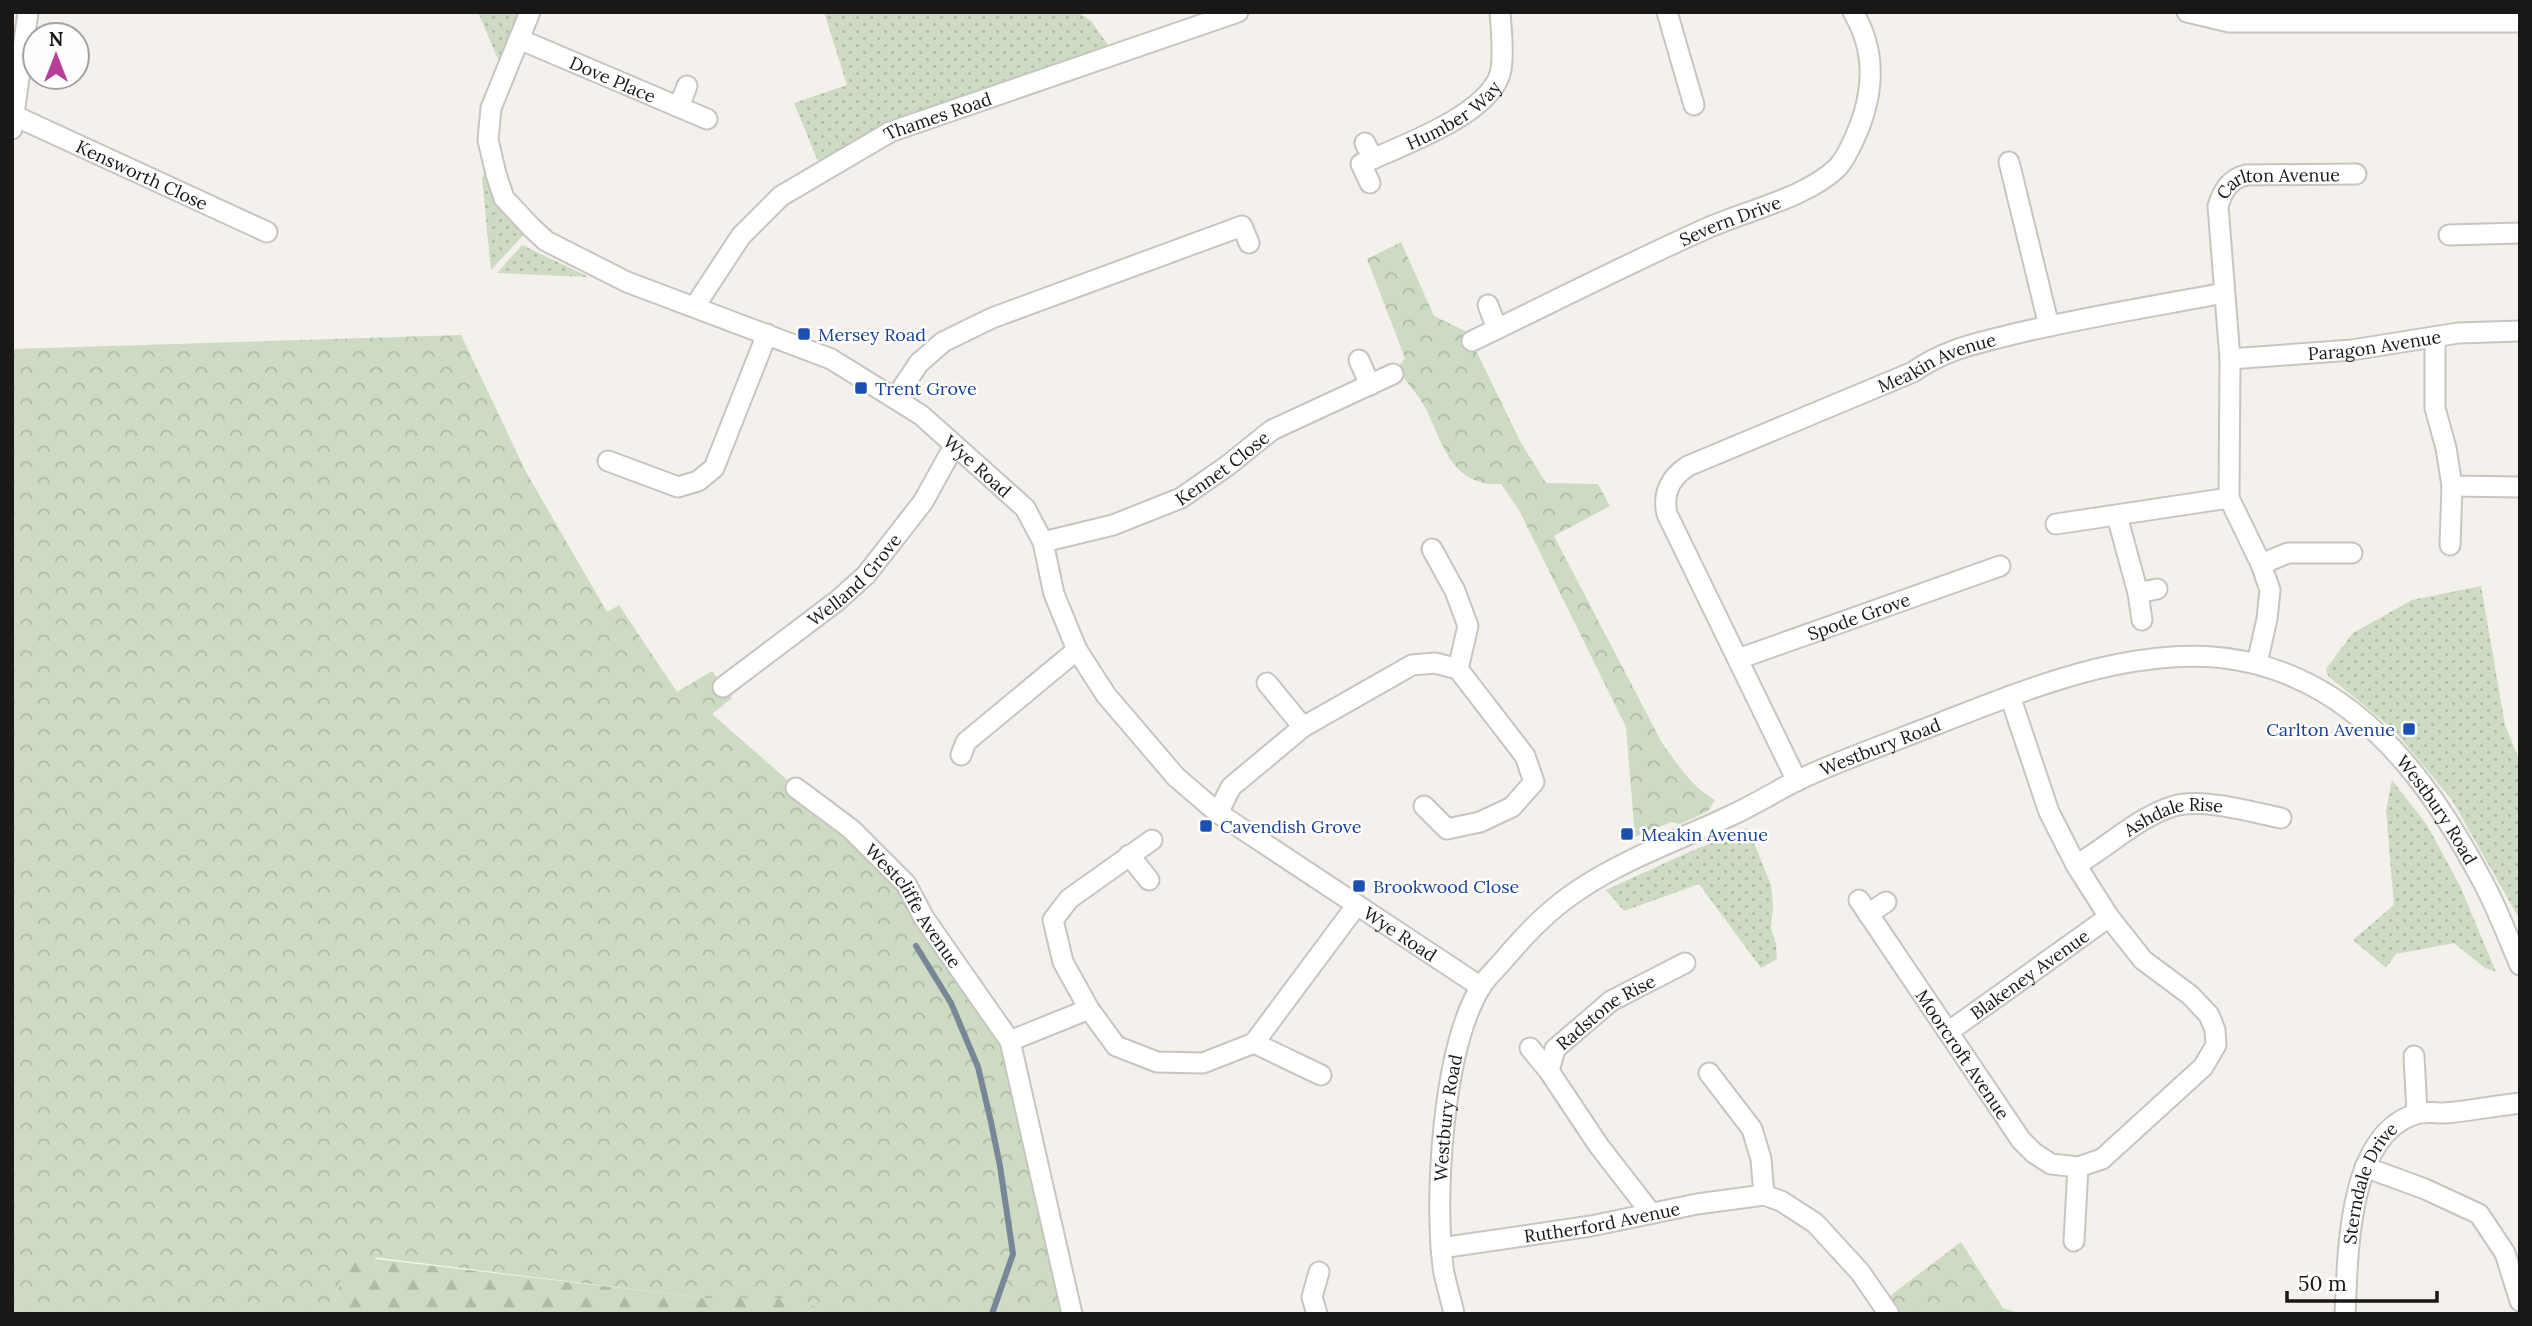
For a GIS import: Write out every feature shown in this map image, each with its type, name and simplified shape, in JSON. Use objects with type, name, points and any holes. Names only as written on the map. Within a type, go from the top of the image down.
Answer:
[{"type":"street","points":[[14,122],[28,12]]},
{"type":"street","name":"Wye Road","points":[[530,12],[491,108],[488,140],[505,198],[545,241],[627,282],[831,359],[921,415],[1025,508],[1043,542],[1054,594],[1077,650],[1106,695],[1176,777],[1218,813],[1480,987]]},
{"type":"street","name":"Thames Road","points":[[695,306],[741,236],[781,196],[890,132],[1237,12]]},
{"type":"street","name":"Humber Way","points":[[1370,183],[1361,164],[1369,151],[1468,113],[1488,95],[1500,75],[1500,12]]},
{"type":"street","points":[[1667,12],[1694,106]]},
{"type":"street","name":"Severn Drive","points":[[1472,341],[1704,229],[1820,183],[1845,157],[1866,111],[1871,73],[1863,29],[1853,12]]},
{"type":"street","points":[[2187,12],[2229,22],[2520,22]]},
{"type":"street","name":"Dove Place","points":[[519,39],[707,118]]},
{"type":"street","points":[[680,107],[687,86]]},
{"type":"street","name":"Kensworth Close","points":[[14,122],[267,232]]},
{"type":"street","points":[[2010,162],[2049,326]]},
{"type":"street","name":"Carlton Avenue","points":[[2257,663],[2270,603],[2270,590],[2229,498],[2230,359],[2218,206],[2222,193],[2234,177],[2356,174]]},
{"type":"street","points":[[896,397],[919,363],[943,342],[992,318],[1242,226],[1249,243]]},
{"type":"street","points":[[2449,235],[2520,233]]},
{"type":"street","name":"Meakin Avenue","points":[[1797,781],[1667,514],[1667,492],[1678,473],[1688,466],[1913,372],[1934,358],[1955,349],[2049,326],[2224,293]]},
{"type":"street","points":[[1488,305],[1497,329]]},
{"type":"street","name":"Paragon Avenue","points":[[2230,359],[2352,349],[2458,333],[2520,331]]},
{"type":"street","points":[[608,461],[678,488],[698,481],[714,468],[767,334]]},
{"type":"street","points":[[2435,337],[2435,408],[2446,448],[2452,486],[2450,545]]},
{"type":"street","points":[[1359,360],[1370,385]]},
{"type":"street","name":"Kennet Close","points":[[1043,542],[1114,525],[1181,498],[1272,430],[1393,374]]},
{"type":"street","name":"Welland Grove","points":[[723,687],[837,601],[866,575],[923,502],[954,446]]},
{"type":"street","points":[[2452,486],[2520,487]]},
{"type":"street","points":[[2056,524],[2229,498]]},
{"type":"street","points":[[2117,516],[2147,591],[2142,620]]},
{"type":"street","points":[[1432,550],[1455,591],[1468,626],[1458,669]]},
{"type":"street","points":[[2261,565],[2288,553],[2352,553]]},
{"type":"street","points":[[1973,554],[1980,573]]},
{"type":"street","name":"Spode Grove","points":[[1738,659],[2000,565]]},
{"type":"street","points":[[961,755],[965,742],[1077,650]]},
{"type":"street","name":"Westbury Road","points":[[1454,1314],[1443,1270],[1441,1248],[1440,1177],[1449,1091],[1463,1027],[1480,987],[1531,927],[1578,890],[1659,847],[1731,816],[1797,781],[2010,696],[2114,665],[2168,657],[2224,656],[2257,663],[2296,677],[2327,693],[2350,708],[2384,739],[2429,795],[2485,885],[2520,965]]},
{"type":"street","points":[[1218,813],[1231,787],[1303,727],[1412,665],[1435,663],[1458,669],[1525,756],[1534,782],[1513,807],[1480,822],[1447,829],[1424,806]]},
{"type":"street","points":[[1267,683],[1303,727]]},
{"type":"street","points":[[2010,696],[2049,812],[2076,866],[2109,917],[2143,960],[2190,995],[2209,1015],[2215,1030],[2216,1045],[2203,1067],[2102,1159],[2078,1167],[2074,1241]]},
{"type":"street","name":"Westcliffe Avenue","points":[[796,788],[851,829],[906,884],[924,918],[1010,1041],[1072,1314]]},
{"type":"street","name":"Ashdale Rise","points":[[2076,866],[2153,816],[2175,806],[2196,804],[2281,818]]},
{"type":"street","points":[[1152,840],[1069,899],[1053,920],[1063,962],[1089,1009],[1116,1046],[1157,1062],[1203,1063],[1254,1043],[1356,906]]},
{"type":"street","points":[[1129,855],[1149,880]]},
{"type":"street","name":"Moorcroft Avenue","points":[[1886,902],[1864,907],[2028,1146],[2051,1164],[2078,1167]]},
{"type":"street","name":"Blakeney Avenue","points":[[1948,1032],[2109,917]]},
{"type":"street","name":"Radstone Rise","points":[[1651,1213],[1599,1146],[1549,1071],[1555,1049],[1611,1001],[1685,963]]},
{"type":"street","points":[[1010,1041],[1089,1009]]},
{"type":"street","points":[[1254,1043],[1321,1075]]},
{"type":"street","points":[[1530,1048],[1549,1071]]},
{"type":"street","name":"Sterndale Drive","points":[[2414,1056],[2417,1113]]},
{"type":"street","points":[[1709,1073],[1752,1129],[1761,1159],[1764,1195],[1781,1201],[1815,1223],[1860,1272],[1889,1314]]},
{"type":"street","name":"Sterndale Drive","points":[[2345,1314],[2350,1229],[2365,1167],[2382,1137],[2399,1120],[2417,1113],[2520,1103]]},
{"type":"street","points":[[2365,1167],[2425,1189],[2479,1214],[2505,1253],[2520,1301]]},
{"type":"street","name":"Rutherford Avenue","points":[[1441,1248],[1591,1226],[1697,1204],[1764,1195]]},
{"type":"street","points":[[1317,1314],[1312,1297],[1319,1272]]},
{"type":"green space","points":[[478,12],[526,12],[504,73]]},
{"type":"green space","points":[[824,12],[1078,12],[1091,21],[1115,55],[890,132],[822,171],[794,103],[847,85]]},
{"type":"green space","points":[[486,170],[531,227],[491,270],[482,178]]},
{"type":"green space","points":[[1401,242],[1434,316],[1467,332],[1521,443],[1546,483],[1598,484],[1610,506],[1554,536],[1662,743],[1692,782],[1715,800],[1708,811],[1680,824],[1671,822],[1635,837],[1626,727],[1519,510],[1501,484],[1484,483],[1460,471],[1444,449],[1423,404],[1397,369],[1405,358],[1367,259]]},
{"type":"green space","points":[[522,245],[589,277],[497,273]]},
{"type":"green space","points":[[461,335],[526,472],[607,612],[619,605],[677,692],[712,671],[732,698],[712,714],[906,884],[1010,1041],[1072,1314],[832,1314],[794,1298],[704,1298],[349,1254],[331,1314],[12,1314],[12,349]]},
{"type":"green space","points":[[2481,586],[2505,725],[2520,762],[2520,920],[2452,800],[2393,729],[2328,676],[2326,669],[2353,633],[2412,600]]},
{"type":"green space","points":[[2392,780],[2427,825],[2460,886],[2496,972],[2485,968],[2454,943],[2396,954],[2386,968],[2353,940],[2394,905],[2386,810]]},
{"type":"green space","points":[[1748,828],[1771,885],[1773,905],[1771,928],[1777,959],[1761,968],[1699,884],[1624,911],[1606,890],[1689,852]]},
{"type":"green space","points":[[381,1236],[375,1259],[704,1298],[794,1298],[840,1314],[331,1314],[349,1254]]},
{"type":"green space","points":[[1961,1242],[2003,1308],[2022,1314],[1902,1314],[1890,1296]]},
{"type":"waterway","points":[[916,946],[951,1003],[978,1067],[991,1122],[1013,1254],[992,1314]]},
{"type":"place","name":"Mersey Road","points":[[804,334]]},
{"type":"place","name":"Trent Grove","points":[[861,388]]},
{"type":"place","name":"Carlton Avenue","points":[[2409,729]]},
{"type":"place","name":"Cavendish Grove","points":[[1206,826]]},
{"type":"place","name":"Meakin Avenue","points":[[1627,834]]},
{"type":"place","name":"Brookwood Close","points":[[1359,886]]}]
